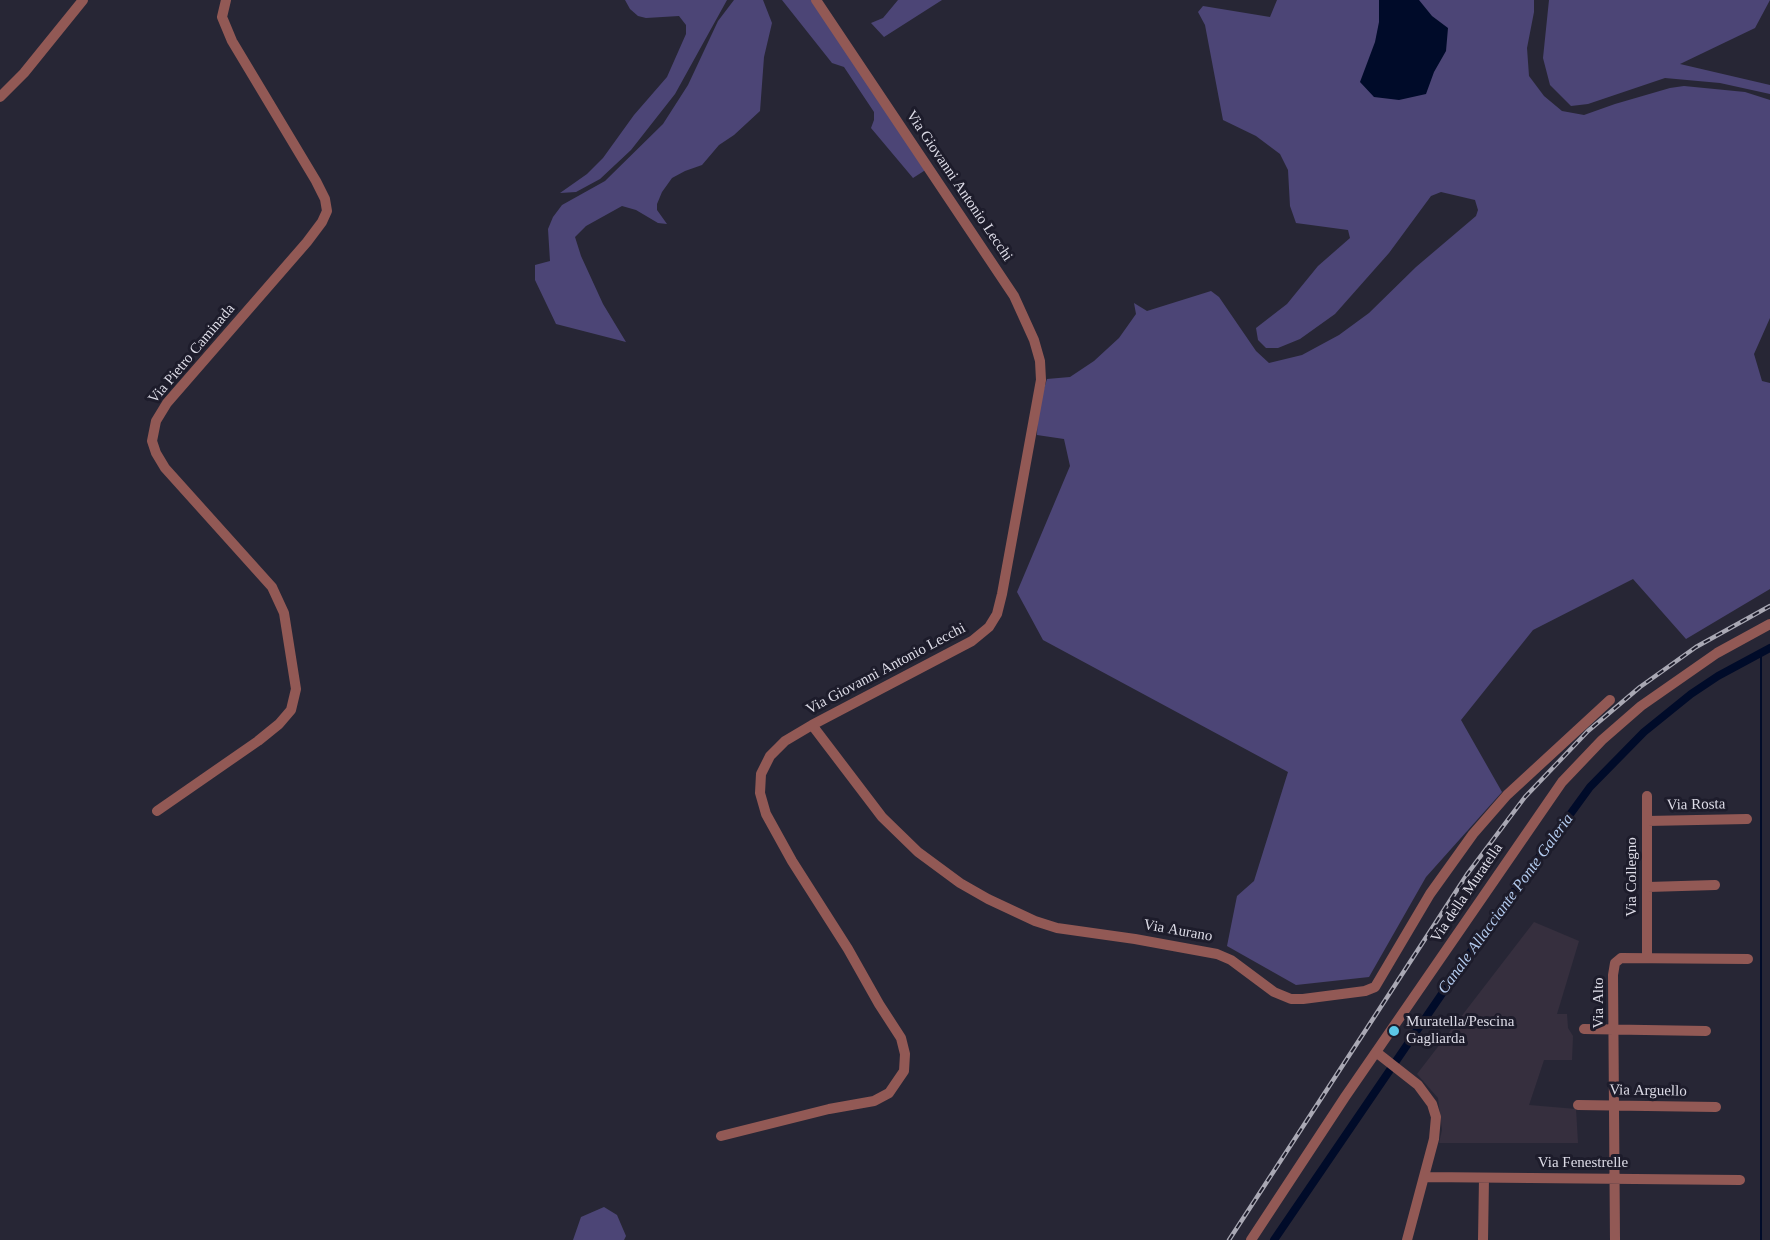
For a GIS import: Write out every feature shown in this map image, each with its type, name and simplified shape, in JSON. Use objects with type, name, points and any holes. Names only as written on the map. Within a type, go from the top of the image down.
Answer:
[{"type":"street","points":[[0,97],[24,73],[83,0]]},
{"type":"street","name":"Via Pietro Caminada","points":[[157,810],[279,724],[294,703],[296,689],[284,613],[272,587],[165,468],[152,441],[156,421],[167,403],[307,242],[327,211],[325,199],[316,181],[232,41],[222,17],[226,0]]},
{"type":"street","name":"Via Giovanni Antonio Lecchi","points":[[720,1136],[829,1109],[874,1101],[889,1093],[903,1071],[905,1054],[901,1038],[792,861],[766,814],[761,801],[760,780],[767,760],[785,741],[972,641],[994,621],[1002,594],[1041,375],[1040,361],[1031,329],[1014,296],[816,0]]},
{"type":"street","name":"Via della Muratella","points":[[1251,1240],[1380,1055],[1549,800],[1570,772],[1641,706],[1717,653],[1770,624]]},
{"type":"street","name":"Via Aurano","points":[[812,725],[861,792],[903,838],[938,868],[988,899],[1035,921],[1057,928],[1217,954],[1231,960],[1274,992],[1291,999],[1303,999],[1365,991],[1375,987],[1430,894],[1473,834],[1507,795],[1610,700]]},
{"type":"street","name":"Via Collegno","points":[[1647,796],[1647,958]]},
{"type":"street","name":"Via Rosta","points":[[1647,821],[1747,819]]},
{"type":"street","points":[[1647,887],[1715,885]]},
{"type":"street","name":"Via Alto","points":[[1615,1240],[1615,963],[1621,958],[1748,959]]},
{"type":"street","points":[[1584,1029],[1706,1031]]},
{"type":"street","points":[[1380,1055],[1423,1089],[1434,1110],[1436,1130],[1407,1240]]},
{"type":"street","name":"Via Arguello","points":[[1578,1105],[1716,1107]]},
{"type":"street","name":"Via Fenestrelle","points":[[1425,1176],[1740,1180]]},
{"type":"street","points":[[1483,1240],[1484,1178]]},
{"type":"shaded area","points":[[625,0],[727,0],[675,94],[631,150],[600,179],[576,192],[560,193],[587,174],[603,158],[634,115],[667,77],[686,34],[686,25],[679,16],[646,18],[638,16]]},
{"type":"shaded area","points":[[734,0],[763,0],[772,23],[764,57],[760,111],[734,135],[719,145],[702,165],[672,178],[657,204],[657,210],[667,224],[658,223],[636,210],[622,206],[586,226],[575,237],[603,304],[626,342],[556,324],[535,280],[535,265],[550,261],[548,229],[553,217],[562,205],[605,181],[663,124],[688,85],[718,21]]},
{"type":"shaded area","points":[[782,0],[813,0],[927,169],[913,178],[871,128],[874,112],[844,67],[832,63]]},
{"type":"shaded area","points":[[898,0],[942,0],[884,37],[871,23],[883,18]]},
{"type":"shaded area","points":[[1277,0],[1534,0],[1527,48],[1529,76],[1544,96],[1562,111],[1584,115],[1670,88],[1684,86],[1745,92],[1770,100],[1770,318],[1754,354],[1762,381],[1770,383],[1770,589],[1686,639],[1633,579],[1533,630],[1461,720],[1502,792],[1426,877],[1369,977],[1296,985],[1227,946],[1237,896],[1254,881],[1288,772],[1043,640],[1017,592],[1070,466],[1064,439],[1037,435],[1038,408],[1047,379],[1070,377],[1094,361],[1119,338],[1136,314],[1134,303],[1147,311],[1211,291],[1219,297],[1256,351],[1269,363],[1302,355],[1339,335],[1369,313],[1416,267],[1476,216],[1478,210],[1475,200],[1441,192],[1431,196],[1389,253],[1335,314],[1300,339],[1278,348],[1266,348],[1258,340],[1256,328],[1287,304],[1318,266],[1350,238],[1348,230],[1296,223],[1290,206],[1288,170],[1280,154],[1256,136],[1223,120],[1205,25],[1198,12],[1203,6],[1270,17]]},
{"type":"shaded area","points":[[1549,0],[1770,0],[1755,28],[1680,64],[1770,85],[1770,94],[1720,83],[1665,78],[1588,104],[1571,106],[1550,85],[1543,58]]},
{"type":"shaded area","points":[[1534,922],[1579,941],[1557,1014],[1567,1014],[1568,1028],[1573,1036],[1572,1060],[1544,1060],[1529,1105],[1576,1109],[1578,1143],[1439,1143],[1442,1130],[1438,1098],[1417,1074]]},
{"type":"shaded area","points":[[604,1207],[617,1215],[626,1236],[624,1240],[573,1240],[581,1217]]},
{"type":"water","points":[[1379,0],[1419,0],[1432,16],[1448,28],[1446,51],[1434,72],[1426,94],[1399,100],[1374,97],[1360,82],[1375,42],[1379,22]]},
{"type":"waterway","name":"Canale Allacciante Ponte Galeria","points":[[1274,1240],[1480,938],[1590,787],[1644,732],[1691,694],[1718,676],[1770,648]]},
{"type":"waterway","points":[[1761,652],[1761,1240]]},
{"type":"railway","points":[[1229,1240],[1468,873],[1525,797],[1588,731],[1640,687],[1696,647],[1770,606]]},
{"type":"place","name":"Muratella/Pescina Gagliarda","points":[[1394,1031]]}]
